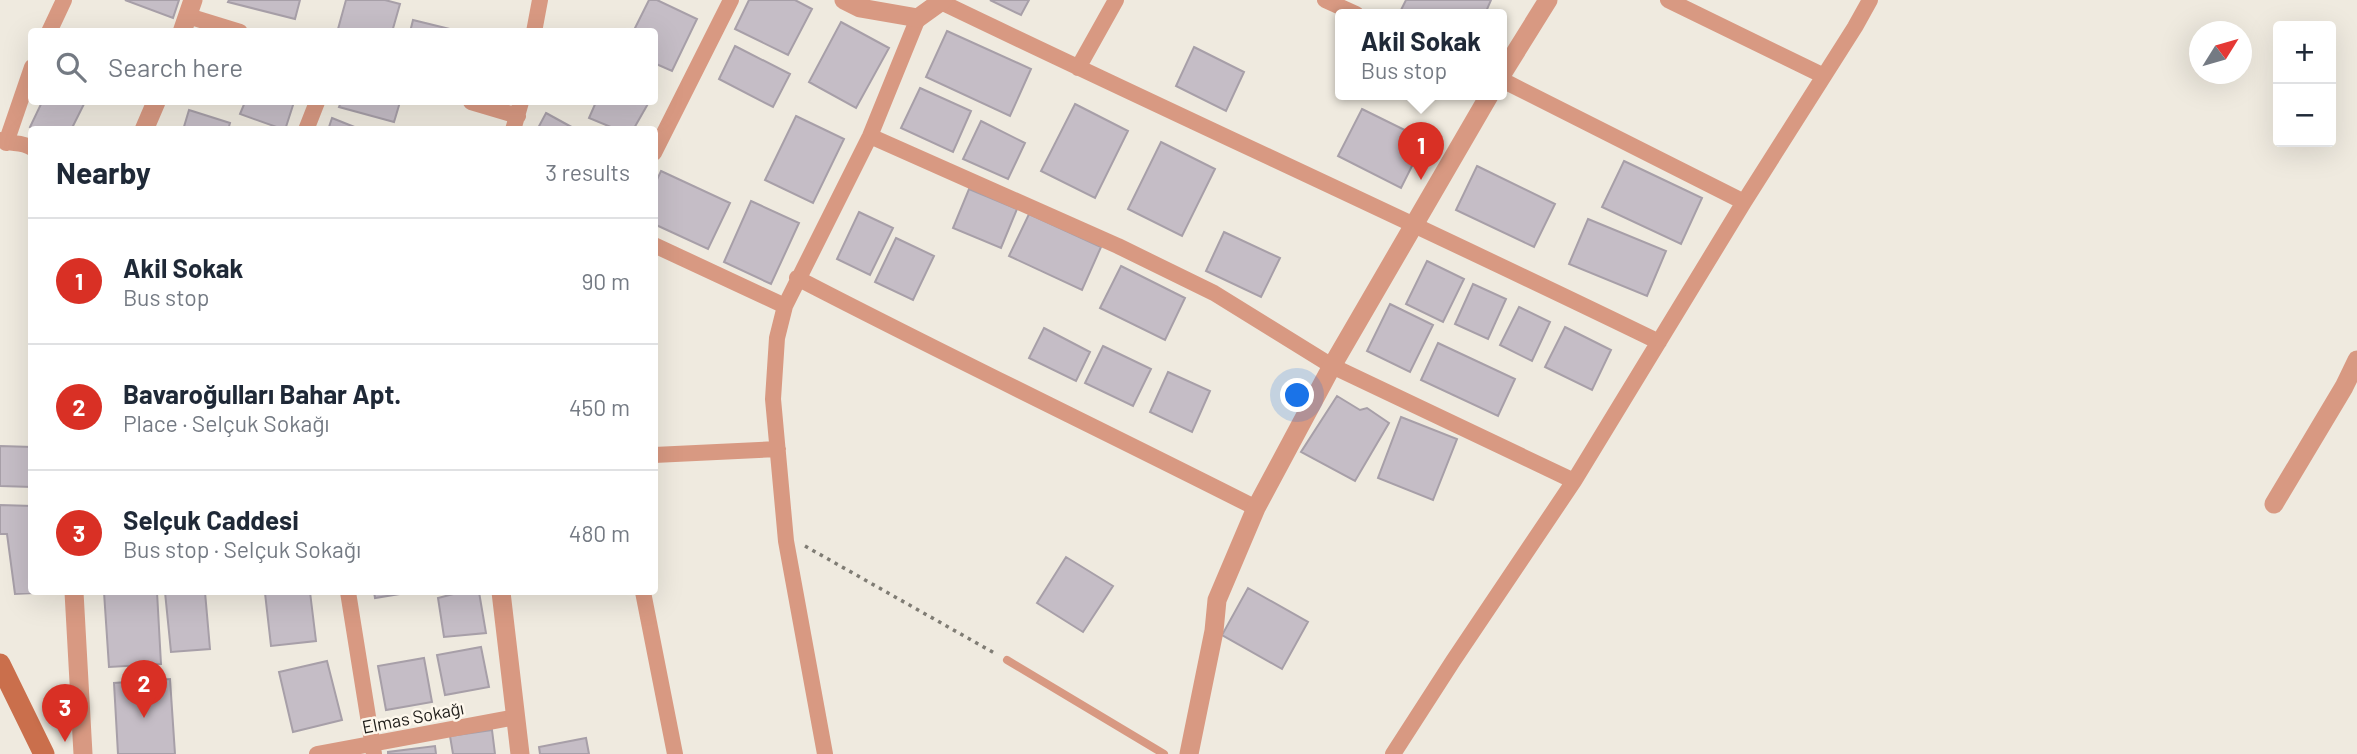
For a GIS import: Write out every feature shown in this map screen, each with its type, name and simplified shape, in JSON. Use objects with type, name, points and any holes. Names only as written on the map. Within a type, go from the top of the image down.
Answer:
[{"type":"main road","points":[[0,664],[44,754]]},
{"type":"street","points":[[50,28],[64,0]]},
{"type":"street","points":[[535,28],[540,0]]},
{"type":"street","points":[[658,145],[731,0]]},
{"type":"street","points":[[844,0],[860,8],[918,18]]},
{"type":"street","points":[[1078,68],[1116,0]]},
{"type":"street","points":[[1325,0],[1345,9]]},
{"type":"street","points":[[1507,66],[1548,0]]},
{"type":"street","points":[[1668,0],[1824,76]]},
{"type":"street","points":[[1394,754],[1574,481],[1870,0]]},
{"type":"street","points":[[825,754],[786,541],[773,399],[777,338],[785,306],[797,278],[870,136],[918,18],[942,1],[1659,342]]},
{"type":"street","points":[[187,16],[227,28]]},
{"type":"street","points":[[28,77],[3,141],[22,142],[28,146]]},
{"type":"street","points":[[1507,83],[1744,202]]},
{"type":"street","points":[[1189,754],[1214,631],[1217,600],[1256,508],[1332,366],[1486,100]]},
{"type":"street","points":[[146,126],[155,105]]},
{"type":"street","points":[[308,126],[316,105]]},
{"type":"street","points":[[481,105],[517,116]]},
{"type":"street","points":[[870,136],[1118,246],[1202,287],[1332,366],[1574,481]]},
{"type":"street","points":[[658,249],[785,306]]},
{"type":"street","points":[[797,278],[1256,508]]},
{"type":"street","points":[[2274,504],[2344,387],[2357,360]]},
{"type":"street","points":[[658,455],[778,449]]},
{"type":"street","points":[[74,595],[83,754]]},
{"type":"street","points":[[348,595],[374,750]]},
{"type":"street","points":[[501,595],[520,754]]},
{"type":"street","points":[[644,595],[675,754]]},
{"type":"street","name":"Elmas Sokağı","points":[[317,754],[374,750],[516,718]]},
{"type":"lane","points":[[1007,660],[1164,754]]},
{"type":"path","points":[[786,541],[802,545],[1007,660]]},
{"type":"building","points":[[125,0],[179,0],[173,18]]},
{"type":"building","points":[[300,0],[295,19],[228,2]]},
{"type":"building","points":[[346,0],[385,0],[400,4],[393,28],[338,28]]},
{"type":"building","points":[[649,0],[657,0],[697,19],[672,71],[658,65],[658,28],[635,28]]},
{"type":"building","points":[[749,0],[795,0],[812,9],[788,55],[735,29]]},
{"type":"building","points":[[990,0],[1029,0],[1021,15]]},
{"type":"building","points":[[1406,0],[1491,0],[1487,9],[1402,9]]},
{"type":"building","points":[[413,20],[446,28],[411,28]]},
{"type":"building","points":[[841,22],[889,48],[856,108],[809,82]]},
{"type":"building","points":[[947,31],[1031,69],[1010,116],[926,77]]},
{"type":"building","points":[[735,46],[790,74],[773,107],[719,79]]},
{"type":"building","points":[[1194,47],[1244,72],[1226,111],[1176,86]]},
{"type":"building","points":[[920,88],[971,111],[953,152],[901,128]]},
{"type":"building","points":[[1075,104],[1128,131],[1095,198],[1041,171]]},
{"type":"building","points":[[41,105],[84,105],[73,126],[30,126]]},
{"type":"building","points":[[244,105],[293,105],[286,126],[274,126],[240,114]]},
{"type":"building","points":[[340,105],[399,105],[394,122],[339,107]]},
{"type":"building","points":[[595,105],[647,105],[635,126],[608,126],[589,118]]},
{"type":"building","points":[[1362,109],[1425,140],[1401,188],[1338,156]]},
{"type":"building","points":[[189,110],[230,123],[229,126],[184,126]]},
{"type":"building","points":[[546,113],[570,126],[539,126]]},
{"type":"building","points":[[796,116],[844,139],[813,203],[765,180]]},
{"type":"building","points":[[332,118],[352,126],[329,126]]},
{"type":"building","points":[[981,121],[1025,143],[1008,179],[963,159]]},
{"type":"building","points":[[1161,142],[1215,169],[1182,236],[1128,209]]},
{"type":"building","points":[[1624,161],[1702,198],[1681,244],[1602,207]]},
{"type":"building","points":[[1477,166],[1555,204],[1534,247],[1456,210]]},
{"type":"building","points":[[661,171],[730,203],[708,249],[658,226],[658,177]]},
{"type":"building","points":[[969,189],[1017,209],[1001,248],[953,228]]},
{"type":"building","points":[[751,201],[799,223],[771,284],[724,262]]},
{"type":"building","points":[[859,212],[893,228],[870,275],[837,259]]},
{"type":"building","points":[[1029,214],[1101,247],[1082,290],[1009,256]]},
{"type":"building","points":[[1588,219],[1666,251],[1647,296],[1569,264]]},
{"type":"building","points":[[1224,232],[1280,258],[1261,297],[1206,271]]},
{"type":"building","points":[[896,238],[934,256],[913,300],[875,282]]},
{"type":"building","points":[[1427,261],[1464,279],[1443,322],[1406,304]]},
{"type":"building","points":[[1121,266],[1185,298],[1165,340],[1100,308]]},
{"type":"building","points":[[1473,284],[1506,299],[1488,339],[1455,324]]},
{"type":"building","points":[[1390,304],[1433,325],[1410,372],[1367,351]]},
{"type":"building","points":[[1519,307],[1550,322],[1532,361],[1500,345]]},
{"type":"building","points":[[1565,327],[1611,350],[1592,390],[1545,367]]},
{"type":"building","points":[[1044,328],[1090,352],[1076,381],[1029,358]]},
{"type":"building","points":[[1438,343],[1515,379],[1498,416],[1421,380]]},
{"type":"building","points":[[1103,346],[1151,369],[1133,406],[1085,383]]},
{"type":"building","points":[[1168,372],[1210,391],[1192,432],[1150,412]]},
{"type":"building","points":[[1337,396],[1360,410],[1367,408],[1389,423],[1355,481],[1301,452]]},
{"type":"building","points":[[1401,417],[1457,439],[1433,500],[1378,478]]},
{"type":"building","points":[[0,446],[28,447],[28,487],[0,486]]},
{"type":"building","points":[[0,505],[28,506],[28,593],[15,594],[7,534],[0,534]]},
{"type":"building","points":[[1066,557],[1113,586],[1083,632],[1037,603]]},
{"type":"building","points":[[1248,588],[1308,622],[1282,669],[1222,635]]},
{"type":"building","points":[[104,595],[157,595],[161,664],[109,667]]},
{"type":"building","points":[[165,595],[205,595],[210,649],[171,652]]},
{"type":"building","points":[[265,595],[310,595],[316,641],[271,646]]},
{"type":"building","points":[[450,595],[480,595],[486,633],[444,637],[438,598]]},
{"type":"building","points":[[481,647],[489,687],[445,695],[437,655]]},
{"type":"building","points":[[424,658],[432,702],[386,710],[378,666]]},
{"type":"building","points":[[327,661],[342,720],[293,732],[279,672]]},
{"type":"building","points":[[170,679],[175,754],[118,754],[114,683]]},
{"type":"building","points":[[492,730],[495,754],[453,754],[450,736]]},
{"type":"building","points":[[586,738],[589,754],[540,754],[539,747]]},
{"type":"building","points":[[435,746],[436,754],[388,754],[388,752]]},
{"type":"place","name":"Akil Sokak","points":[[1421,180]]},
{"type":"place","name":"Bavaroğulları Bahar Apt.","points":[[144,718]]},
{"type":"place","name":"Selçuk Caddesi","points":[[65,742]]}]
